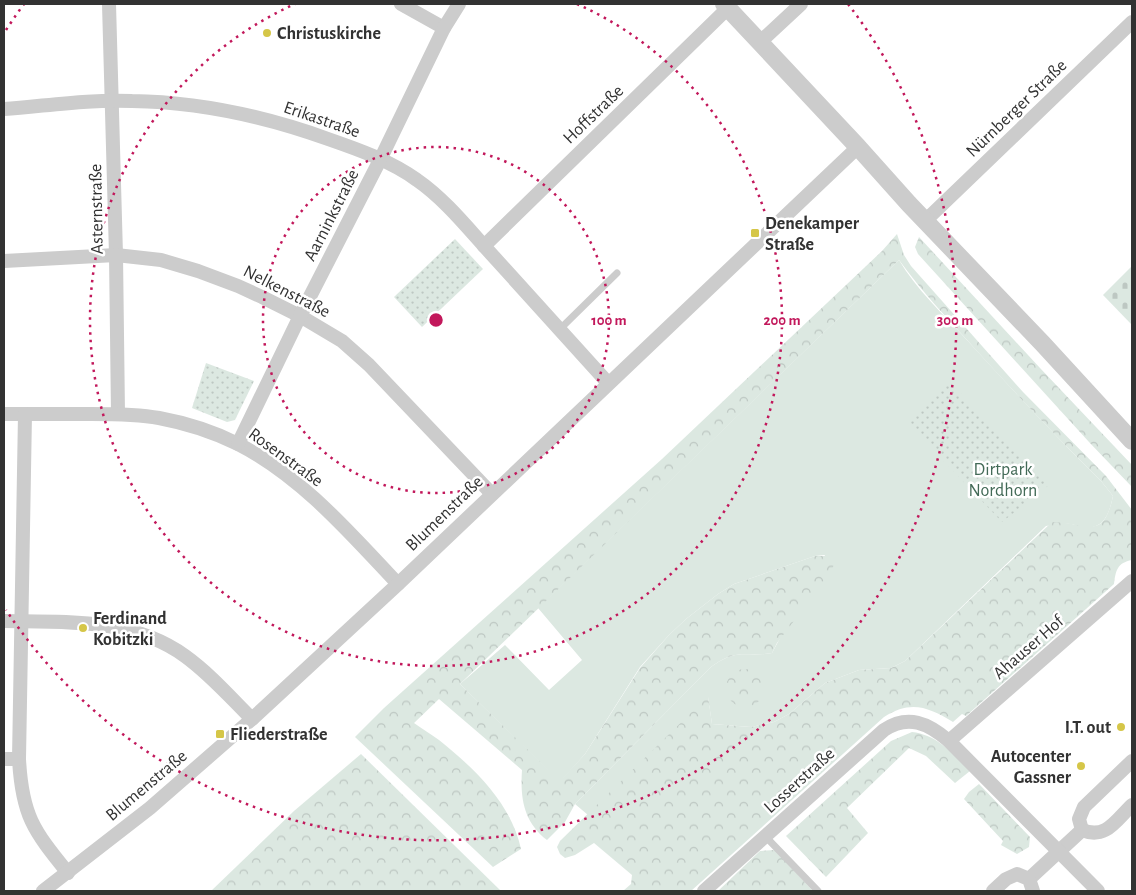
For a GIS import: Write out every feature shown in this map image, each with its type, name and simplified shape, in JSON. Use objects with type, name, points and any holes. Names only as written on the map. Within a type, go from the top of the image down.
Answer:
[{"type":"street","name":"Asternstraße","points":[[109,4],[113,101],[118,414]]},
{"type":"street","points":[[401,4],[444,28]]},
{"type":"street","name":"Aarninkstraße","points":[[238,444],[444,28],[459,4]]},
{"type":"street","points":[[759,43],[801,4]]},
{"type":"street","points":[[726,6],[1132,441]]},
{"type":"street","name":"Hoffstraße","points":[[484,246],[726,6]]},
{"type":"street","name":"Nürnberger Straße","points":[[925,221],[1132,22]]},
{"type":"street","name":"Erikastraße","points":[[4,109],[113,101],[174,103],[237,112],[289,125],[346,145],[400,169],[429,190],[484,246],[608,383]]},
{"type":"street","name":"Blumenstraße","points":[[43,891],[150,808],[252,718],[398,584],[491,493],[858,147]]},
{"type":"street","name":"Nelkenstraße","points":[[4,261],[116,255],[160,260],[198,271],[238,286],[300,316],[342,341],[370,364],[491,493]]},
{"type":"street","name":"Rosenstraße","points":[[4,414],[118,414],[167,420],[201,429],[238,444],[295,482],[343,526],[398,584]]},
{"type":"street","points":[[25,414],[19,759],[23,796],[30,818],[47,847],[68,873]]},
{"type":"street","name":"Ahauser Hof","points":[[949,741],[1132,581]]},
{"type":"street","points":[[4,621],[108,625],[127,629],[159,640],[195,664],[252,718]]},
{"type":"street","name":"Losserstraße","points":[[704,891],[884,730],[895,723],[904,721],[916,722],[928,727],[949,741],[1098,891]]},
{"type":"street","points":[[4,759],[19,759]]},
{"type":"street","points":[[1082,830],[1079,819],[1084,807],[1132,761]]},
{"type":"street","points":[[1082,830],[1095,834],[1102,832],[1132,805]]},
{"type":"street","points":[[993,891],[1016,874],[1031,885],[1082,830]]},
{"type":"lane","points":[[559,330],[616,273]]},
{"type":"lane","points":[[765,836],[818,891]]},
{"type":"green space","points":[[897,234],[904,255],[911,266],[1023,392],[1106,476],[1132,510],[1132,560],[1120,565],[1114,584],[966,716],[962,714],[953,722],[927,709],[911,707],[903,708],[884,717],[691,891],[623,891],[631,884],[632,875],[594,843],[575,855],[565,858],[560,854],[557,847],[560,841],[708,696],[712,724],[751,727],[774,722],[789,714],[825,683],[859,670],[891,668],[905,661],[1052,522],[1091,527],[1098,525],[1104,520],[1109,511],[1113,496],[956,328],[899,260],[460,684],[560,781],[585,754],[640,668],[686,619],[734,584],[815,556],[830,556],[834,565],[826,579],[777,643],[772,653],[735,655],[711,667],[575,804],[565,822],[547,840],[528,818],[523,800],[522,770],[439,699],[414,723],[439,740],[466,763],[490,788],[509,817],[521,849],[493,867],[355,737],[384,708],[662,459],[882,251]]},
{"type":"green space","points":[[919,237],[1132,465],[1132,487],[918,254],[915,247]]},
{"type":"green space","points":[[455,239],[483,269],[422,327],[394,297]]},
{"type":"green space","points":[[899,260],[930,301],[1032,411],[1101,481],[1113,496],[1107,515],[1100,524],[1089,528],[1073,524],[1046,526],[905,661],[891,668],[859,670],[825,683],[789,714],[774,722],[751,727],[712,724],[708,697],[588,815],[575,804],[711,667],[735,655],[772,653],[825,555],[815,556],[734,584],[686,619],[640,667],[585,754],[560,782],[460,684],[505,645],[549,690],[582,660],[538,608]]},
{"type":"green space","points":[[1132,266],[1132,325],[1103,295]]},
{"type":"green space","points":[[206,363],[254,381],[235,420],[227,422],[192,408]]},
{"type":"green space","name":"Dirtpark Nordhorn","points":[[950,382],[1049,485],[1002,522],[906,422]]},
{"type":"green space","points":[[745,669],[752,670],[758,675],[763,681],[763,695],[758,701],[752,706],[745,707],[738,706],[732,701],[727,695],[726,688],[727,681],[732,675],[738,670]]},
{"type":"green space","points":[[912,732],[937,741],[970,771],[955,783],[926,756],[909,748],[847,808],[868,833],[826,877],[786,836],[891,741]]},
{"type":"green space","points":[[361,754],[501,891],[211,891],[294,811]]},
{"type":"green space","points":[[979,784],[1030,837],[1029,847],[1017,854],[1001,845],[1003,841],[964,799]]},
{"type":"green space","points":[[775,850],[813,891],[718,891],[760,851]]},
{"type":"place","name":"Christuskirche","points":[[267,33]]},
{"type":"place","name":"Denekamper Straße","points":[[755,233]]},
{"type":"place","name":"Ferdinand Kobitzki","points":[[83,628]]},
{"type":"place","name":"I.T. out","points":[[1121,727]]},
{"type":"place","name":"Fliederstraße","points":[[220,734]]},
{"type":"place","name":"Autocenter Gassner","points":[[1081,766]]}]
